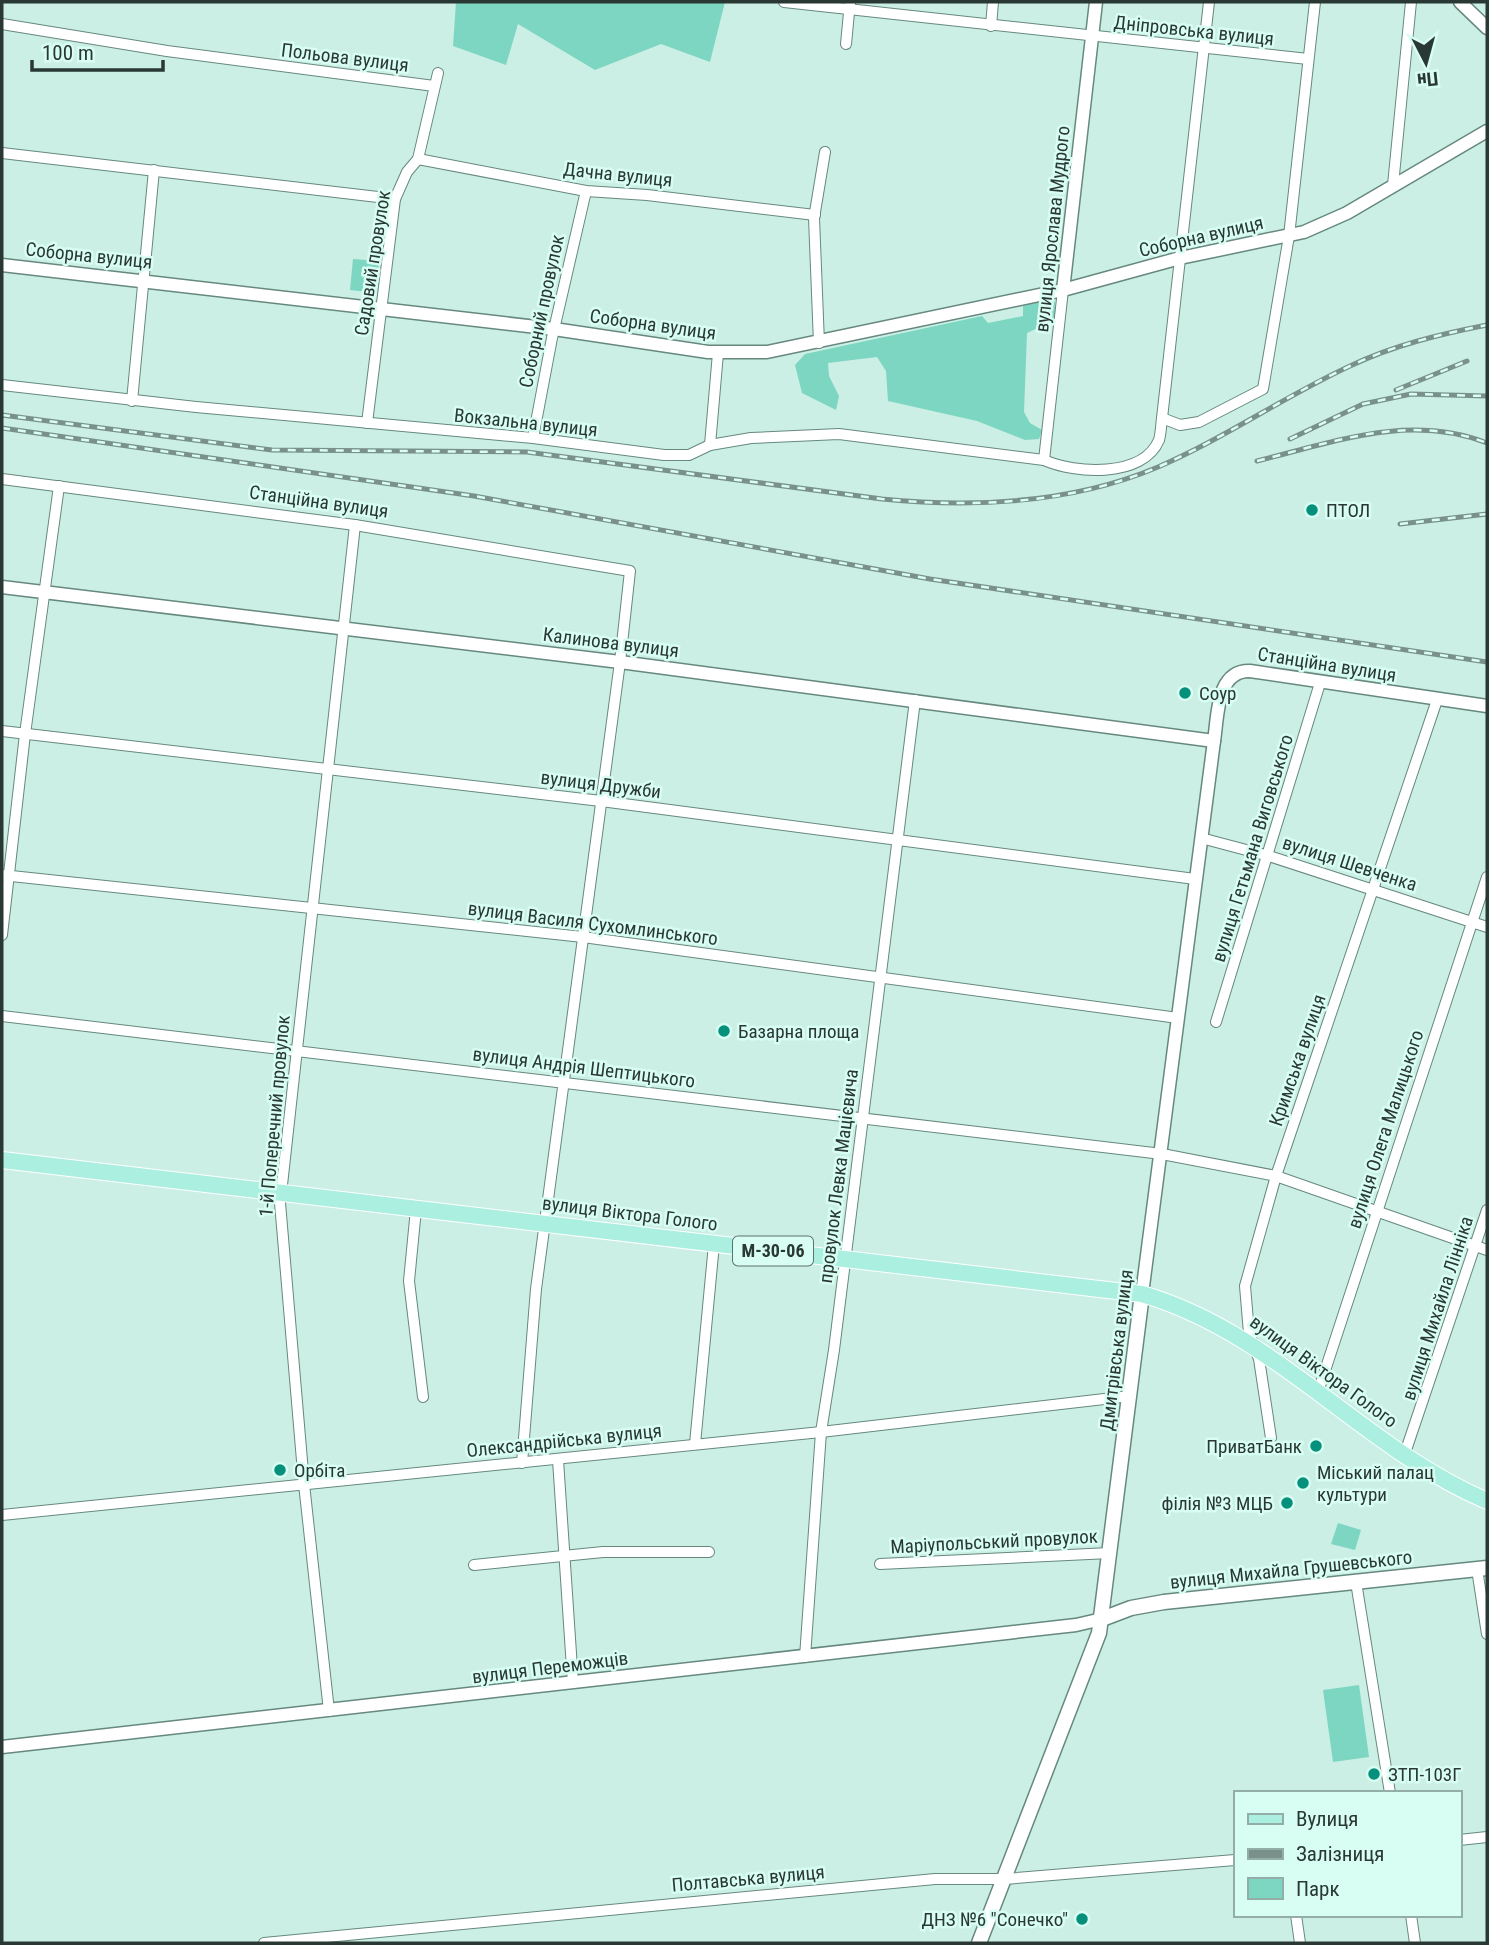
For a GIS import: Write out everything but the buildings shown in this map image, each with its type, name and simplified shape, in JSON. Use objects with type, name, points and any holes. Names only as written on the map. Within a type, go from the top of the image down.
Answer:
[{"type":"main road","name":"вулиця Віктора Голого","points":[[2,1160],[1142,1294],[1200,1314],[1253,1343],[1404,1456],[1487,1502]]},
{"type":"main road","name":"Дмитрівська вулиця","points":[[979,1943],[1095,1647],[1102,1619],[1142,1294]]},
{"type":"main road","name":"вулиця Михайла Грушевського","points":[[1102,1619],[1131,1608],[1164,1602],[1482,1568]]},
{"type":"street","name":"Дніпровська вулиця","points":[[784,2],[850,5],[991,26],[1308,59]]},
{"type":"street","points":[[991,26],[993,2]]},
{"type":"street","name":"вулиця Ярослава Мудрого","points":[[1044,460],[1096,2]]},
{"type":"street","name":"Вокзальна вулиця","points":[[2,385],[132,401],[533,439],[664,455],[689,455],[710,445],[751,438],[839,433],[1044,460],[1055,465],[1090,470],[1137,463],[1150,452],[1159,439],[1209,2]]},
{"type":"street","points":[[1162,418],[1180,425],[1199,422],[1264,389],[1289,236],[1315,2]]},
{"type":"street","points":[[1394,185],[1411,2]]},
{"type":"street","points":[[1460,2],[1487,28]]},
{"type":"street","points":[[846,44],[850,5]]},
{"type":"street","name":"Польова вулиця","points":[[2,23],[167,51],[434,86]]},
{"type":"street","name":"Садовий провулок","points":[[368,423],[396,199],[407,172],[418,159],[438,73]]},
{"type":"street","name":"Соборна вулиця","points":[[2,265],[554,329],[718,353],[775,351],[1063,290],[1180,258],[1289,236],[1330,222],[1487,131]]},
{"type":"street","points":[[819,343],[815,215],[825,152]]},
{"type":"street","points":[[2,153],[396,199]]},
{"type":"street","name":"Дачна вулиця","points":[[418,159],[586,191],[647,195],[815,215]]},
{"type":"street","points":[[132,401],[154,170]]},
{"type":"street","name":"Соборний провулок","points":[[533,439],[554,329],[586,191]]},
{"type":"street","points":[[710,445],[718,353]]},
{"type":"street","name":"Станційна вулиця","points":[[2,478],[355,525],[629,571],[621,662]]},
{"type":"street","points":[[2,936],[5,875],[60,486]]},
{"type":"street","name":"1-й Поперечний провулок","points":[[329,1711],[287,1309],[281,1193],[355,525]]},
{"type":"street","name":"Калинова вулиця","points":[[2,587],[621,662],[1214,741]]},
{"type":"street","points":[[522,1463],[536,1289],[562,1081],[621,662]]},
{"type":"street","name":"Станційна вулиця","points":[[1214,741],[1224,686],[1235,672],[1250,671],[1487,706]]},
{"type":"street","name":"вулиця Гетьмана Виговського","points":[[1216,1022],[1320,683]]},
{"type":"street","name":"провулок Левка Мацієвича","points":[[805,1657],[821,1432],[846,1259],[861,1117],[915,700]]},
{"type":"street","name":"Кримська вулиця","points":[[1271,1438],[1259,1359],[1249,1333],[1245,1286],[1276,1176],[1437,700]]},
{"type":"street","name":"вулиця Дружби","points":[[2,731],[601,801],[1195,879]]},
{"type":"street","name":"Дмитрівська вулиця","points":[[1142,1294],[1214,741]]},
{"type":"street","name":"вулиця Шевченка","points":[[1201,838],[1269,856],[1487,926]]},
{"type":"street","name":"вулиця Василя Сухомлинського","points":[[5,875],[583,937],[1178,1018]]},
{"type":"street","name":"вулиця Олега Малицького","points":[[1318,1392],[1487,877]]},
{"type":"street","name":"вулиця Андрія Шептицького","points":[[2,1016],[1162,1154],[1276,1176],[1487,1250]]},
{"type":"street","points":[[416,1209],[409,1281],[423,1397]]},
{"type":"street","name":"вулиця Михайла Лінніка","points":[[1404,1456],[1487,1210]]},
{"type":"street","points":[[695,1444],[714,1244]]},
{"type":"street","name":"Олександрійська вулиця","points":[[2,1515],[558,1460],[1130,1396]]},
{"type":"street","points":[[558,1460],[573,1683]]},
{"type":"street","points":[[474,1565],[604,1552],[709,1552]]},
{"type":"street","name":"Маріупольський провулок","points":[[880,1564],[1110,1553]]},
{"type":"street","points":[[1482,1568],[1487,1634]]},
{"type":"street","points":[[1356,1582],[1390,1791]]},
{"type":"street","name":"вулиця Переможців","points":[[2,1747],[805,1657],[1076,1625],[1102,1619]]},
{"type":"street","points":[[1461,1840],[1487,1837]]},
{"type":"street","name":"Полтавська вулиця","points":[[264,1943],[935,1879],[1005,1879],[1234,1860]]},
{"type":"street","points":[[1296,1917],[1300,1943]]},
{"type":"street","points":[[1411,1917],[1415,1943]]},
{"type":"green space","points":[[456,2],[725,2],[710,62],[661,44],[595,70],[518,24],[506,65],[453,46]]},
{"type":"green space","points":[[353,259],[379,261],[376,293],[350,290]]},
{"type":"green space","points":[[1048,300],[1055,302],[1055,320],[1027,333],[1024,412],[1030,423],[1042,430],[1039,439],[1025,440],[977,421],[888,401],[886,371],[877,357],[828,363],[829,376],[839,396],[836,410],[802,393],[795,365],[805,354],[982,316],[988,323],[1023,316],[1023,306]]},
{"type":"green space","points":[[1338,1523],[1361,1530],[1355,1550],[1331,1544]]},
{"type":"green space","points":[[1359,1685],[1369,1757],[1333,1762],[1323,1690]]},
{"type":"railway","points":[[2,415],[272,450],[527,452],[882,499],[987,503],[1057,496],[1125,479],[1183,456],[1326,378],[1367,359],[1418,341],[1487,325]]},
{"type":"railway","points":[[1396,390],[1467,361]]},
{"type":"railway","points":[[1290,439],[1363,404],[1411,394],[1487,396]]},
{"type":"railway","points":[[2,428],[474,496],[930,579],[1487,662]]},
{"type":"railway","points":[[1257,461],[1343,439],[1400,431],[1429,430],[1458,434],[1487,443]]},
{"type":"railway","points":[[1400,524],[1487,514]]},
{"type":"place","name":"ПТОЛ","points":[[1312,510]]},
{"type":"place","name":"Соур","points":[[1185,693]]},
{"type":"place","name":"Базарна площа","points":[[724,1031]]},
{"type":"place","name":"ПриватБанк","points":[[1316,1446]]},
{"type":"place","name":"Орбіта","points":[[280,1470]]},
{"type":"place","name":"Міський палац культури","points":[[1303,1483]]},
{"type":"place","name":"філія №3 МЦБ","points":[[1287,1503]]},
{"type":"place","name":"ЗТП-103Г","points":[[1374,1774]]},
{"type":"place","name":"ДНЗ №6 \"Сонечко\"","points":[[1082,1919]]}]
